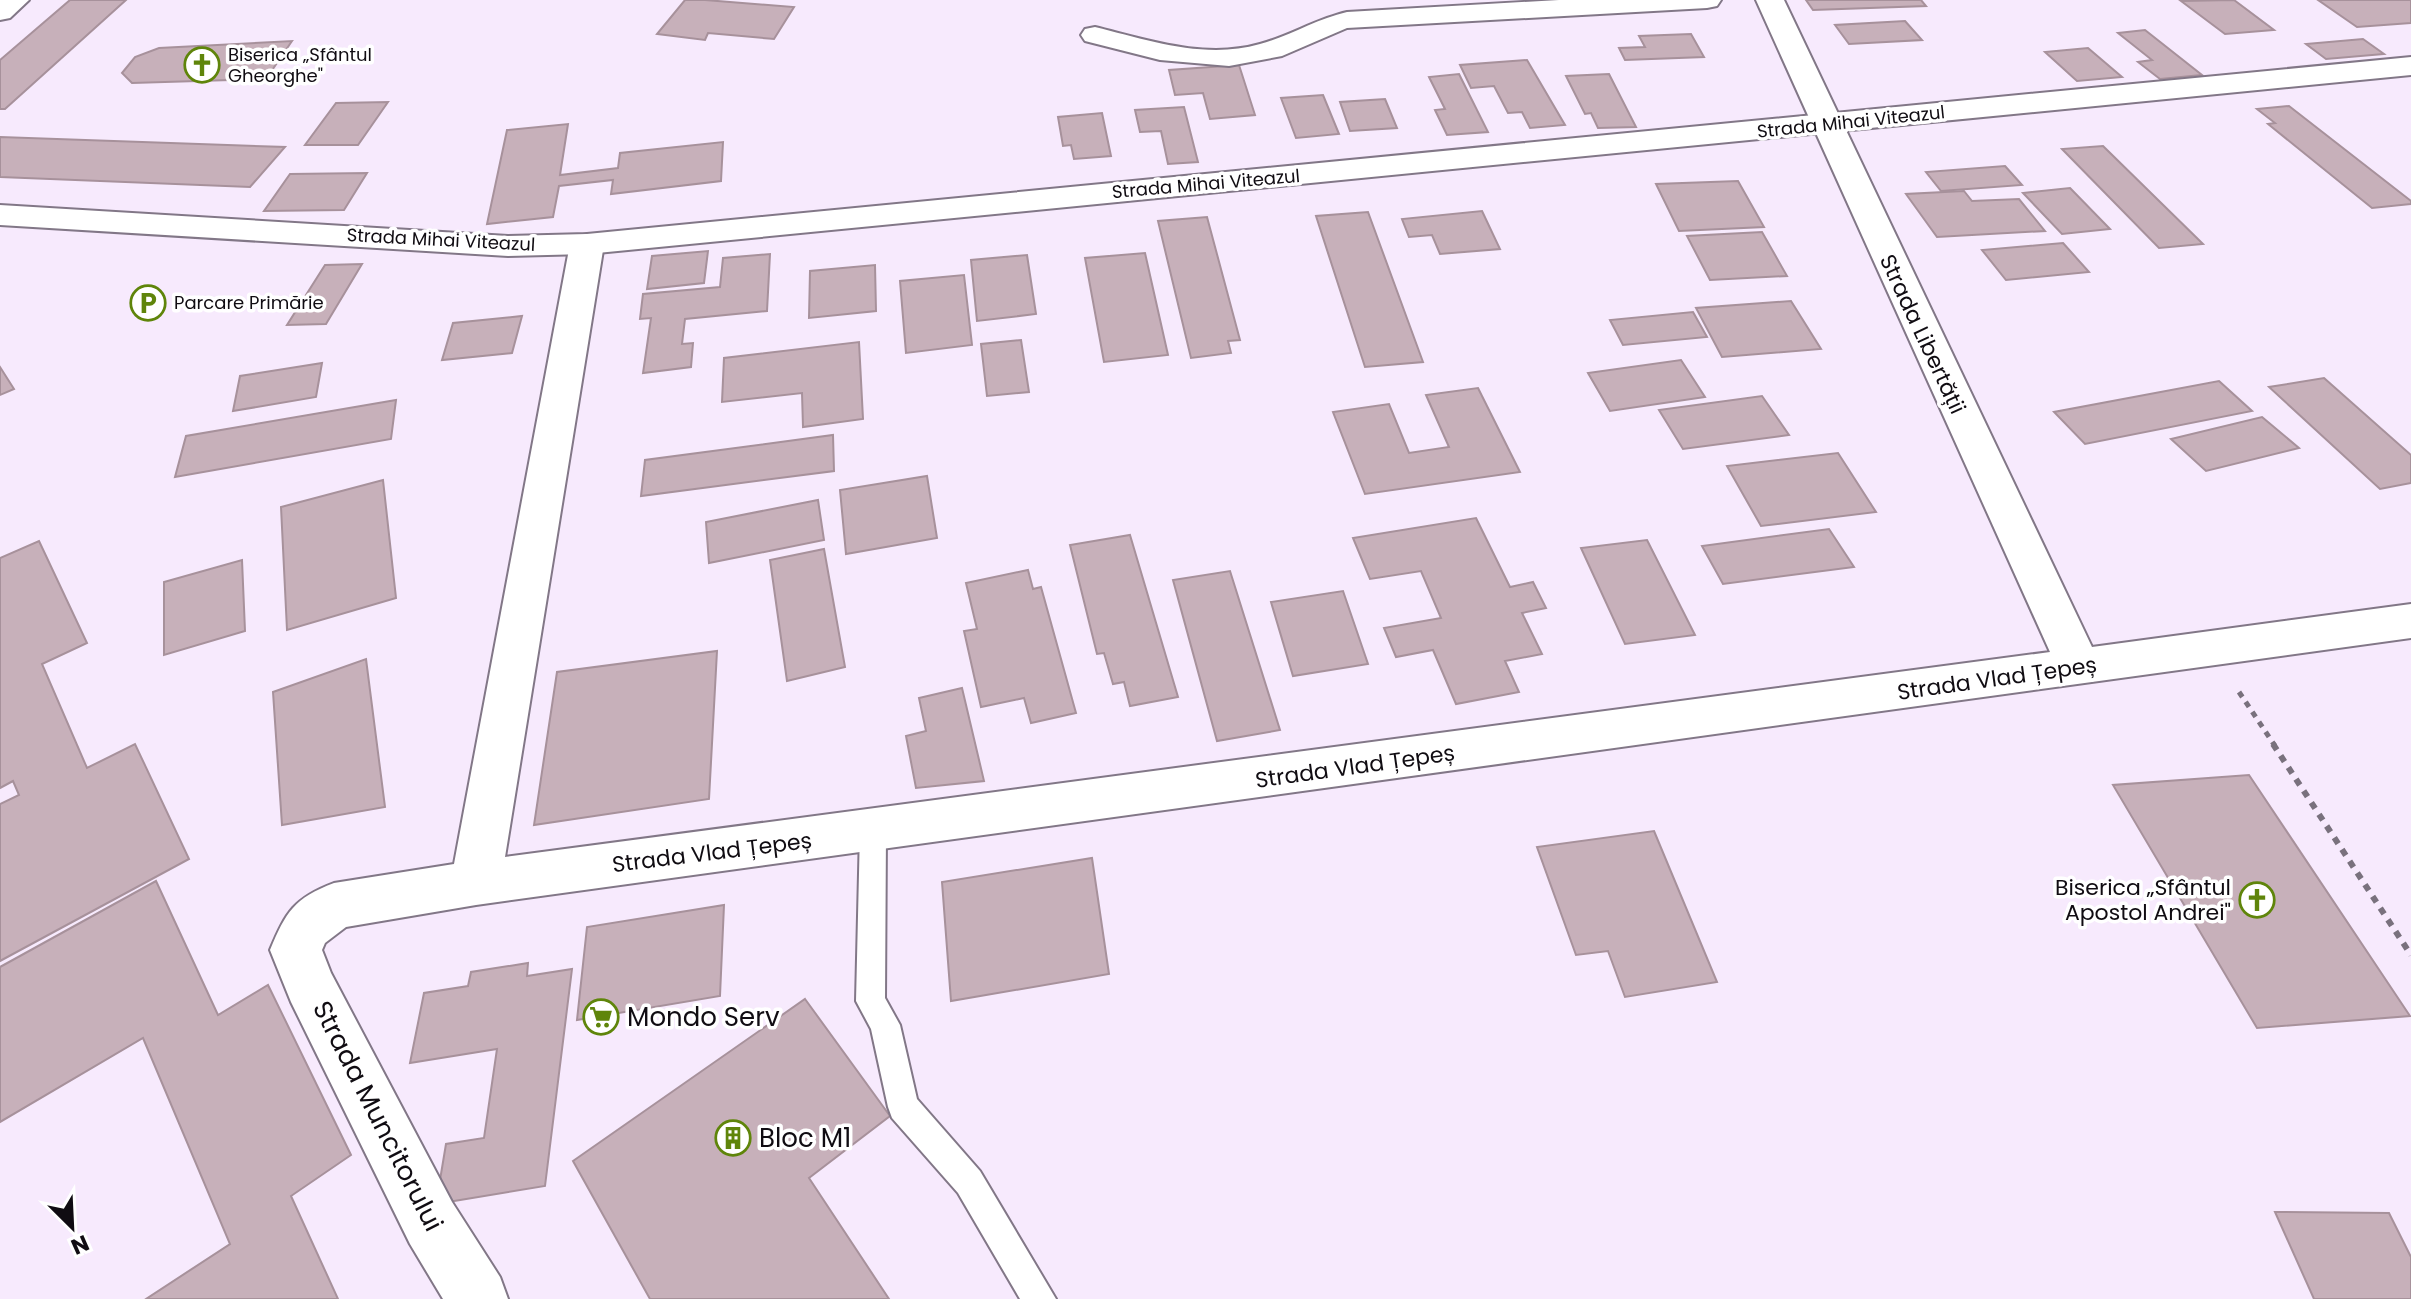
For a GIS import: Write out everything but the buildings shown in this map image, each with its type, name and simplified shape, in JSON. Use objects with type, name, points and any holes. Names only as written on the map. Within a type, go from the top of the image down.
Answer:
[{"type":"street","points":[[0,12],[15,0]]},
{"type":"street","points":[[1095,35],[1135,46],[1228,58],[1275,49],[1321,25],[1347,20],[1707,0]]},
{"type":"street","name":"Strada Libertății","points":[[1770,0],[2079,667]]},
{"type":"street","name":"Strada Mihai Viteazul","points":[[0,215],[508,246],[587,244],[2411,66]]},
{"type":"street","points":[[476,883],[587,244]]},
{"type":"street","name":"Strada Vlad Țepeș","points":[[305,928],[334,906],[476,883],[2411,621]]},
{"type":"street","name":"Strada Muncitorului","points":[[305,928],[296,950],[310,985],[431,1223],[478,1299]]},
{"type":"lane","points":[[873,831],[870,1001],[885,1025],[903,1107],[969,1182],[1039,1299]]},
{"type":"path","points":[[2211,649],[2411,955]]},
{"type":"place","name":"Biserica „Sfântul Gheorghe\"","points":[[202,65]]},
{"type":"place","name":"Parcare Primărie","points":[[148,303]]},
{"type":"place","name":"Biserica „Sfântul Apostol Andrei\"","points":[[2257,900]]},
{"type":"place","name":"Mondo Serv","points":[[601,1017]]},
{"type":"place","name":"Bloc M1","points":[[733,1138]]}]
